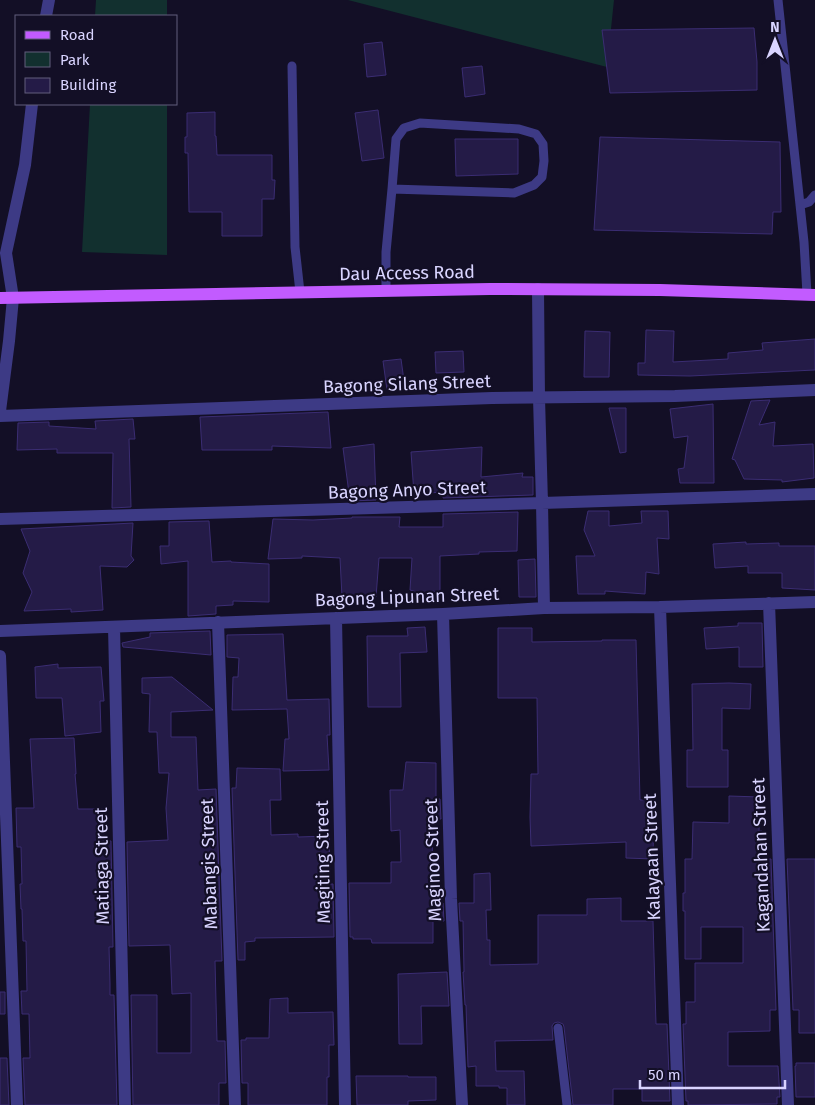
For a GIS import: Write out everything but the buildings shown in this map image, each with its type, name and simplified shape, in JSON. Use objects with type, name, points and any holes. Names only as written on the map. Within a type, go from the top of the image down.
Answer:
[{"type":"main road","name":"Dau Access Road","points":[[6,298],[490,289],[680,290],[811,295]]},
{"type":"street","points":[[46,15],[49,0]]},
{"type":"street","points":[[0,411],[9,341],[6,298],[6,253],[25,165],[32,105]]},
{"type":"street","points":[[538,289],[544,608]]},
{"type":"street","name":"Bagong Silang Street","points":[[0,416],[492,398],[684,396],[815,390]]},
{"type":"street","name":"Bagong Anyo Street","points":[[0,519],[815,494]]},
{"type":"street","name":"Bagong Lipunan Street","points":[[0,631],[444,614],[544,608],[660,608],[815,602]]},
{"type":"street","name":"Kagandahan Street","points":[[769,603],[788,1105]]},
{"type":"street","name":"Kalayaan Street","points":[[660,608],[678,1105]]},
{"type":"street","name":"Maginoo Street","points":[[444,614],[451,899],[462,1105]]},
{"type":"street","name":"Magiting Street","points":[[336,618],[345,1105]]},
{"type":"street","name":"Mabangis Street","points":[[218,622],[235,1105]]},
{"type":"street","name":"Matiaga Street","points":[[114,627],[126,1105]]},
{"type":"street","points":[[0,656],[17,1105]]},
{"type":"lane","points":[[778,0],[811,295]]},
{"type":"lane","points":[[292,66],[295,247],[300,292]]},
{"type":"lane","points":[[386,291],[386,252],[396,139],[404,128],[420,123],[518,129],[536,134],[543,144],[544,161],[542,177],[534,185],[514,193],[392,189]]},
{"type":"lane","points":[[800,205],[809,202],[815,195]]},
{"type":"lane","points":[[804,242],[815,242]]},
{"type":"lane","points":[[558,1028],[567,1105]]},
{"type":"green space","points":[[96,0],[167,0],[167,15],[95,15]]},
{"type":"green space","points":[[348,0],[614,0],[607,67]]},
{"type":"green space","points":[[90,105],[167,105],[167,255],[82,252]]}]
